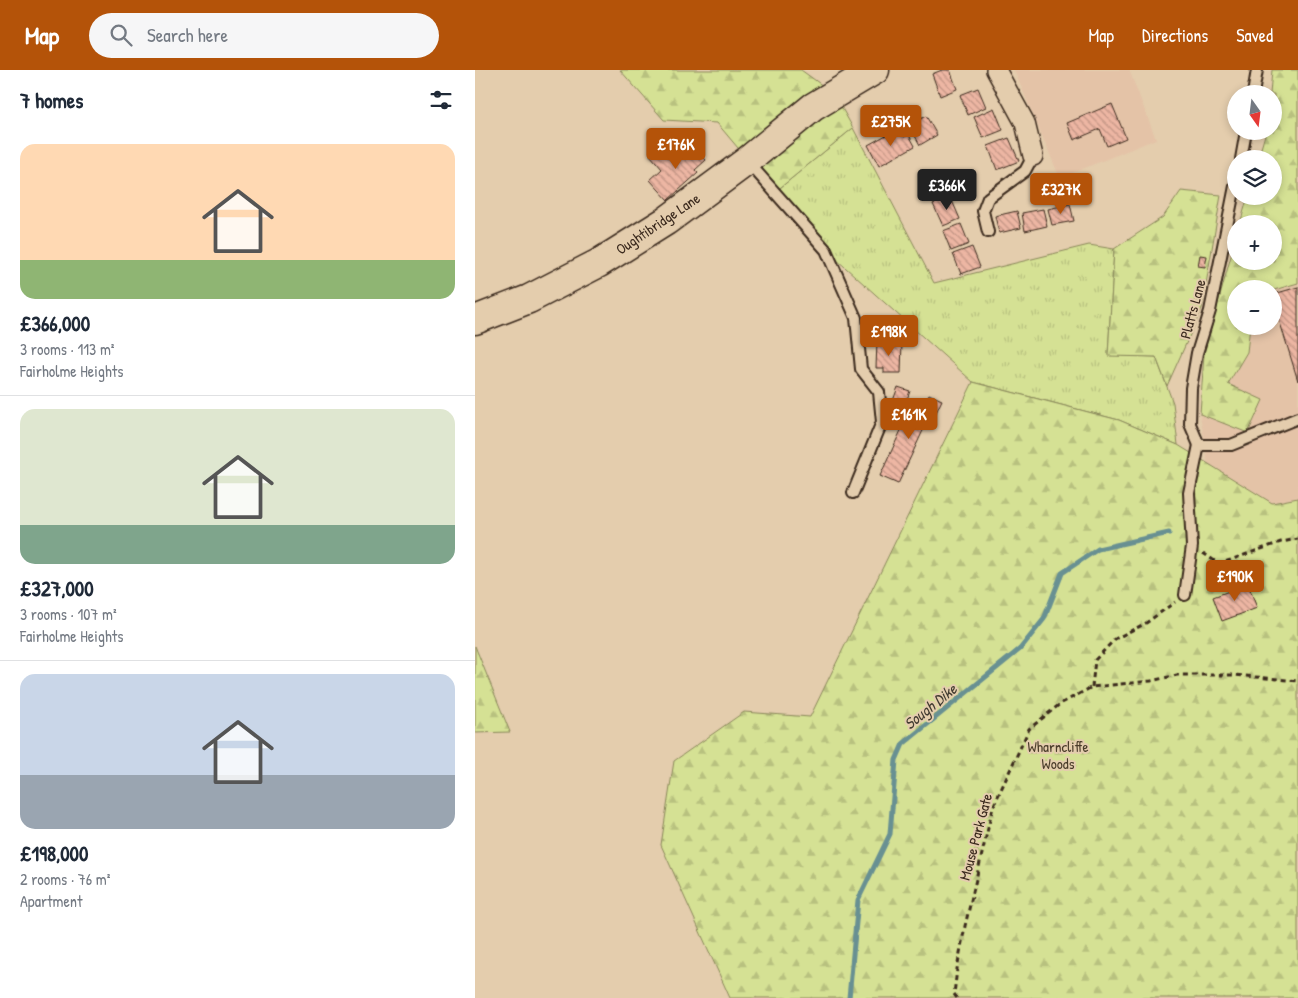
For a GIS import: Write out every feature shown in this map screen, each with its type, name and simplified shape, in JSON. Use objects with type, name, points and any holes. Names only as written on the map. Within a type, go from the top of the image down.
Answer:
[{"type":"street","name":"Oughtibridge Lane","points":[[475,320],[529,299],[599,263],[666,221],[747,161],[813,106],[875,70]]},
{"type":"street","points":[[996,70],[1025,123],[1033,156]]},
{"type":"lane","points":[[1254,85],[1257,70]]},
{"type":"lane","points":[[988,232],[983,211],[988,198],[1025,172],[1033,156]]},
{"type":"lane","points":[[747,161],[826,250],[856,318],[861,369],[879,392],[882,422],[853,493]]},
{"type":"lane","name":"Platts Lane","points":[[1199,445],[1190,424],[1191,388],[1197,353],[1210,311],[1231,205]]},
{"type":"lane","points":[[1185,595],[1192,546],[1189,493],[1199,445],[1231,445],[1298,418]]},
{"type":"path","points":[[1192,546],[1219,564],[1281,542],[1298,539]]},
{"type":"path","points":[[1092,687],[1095,660],[1115,639],[1146,623],[1185,595]]},
{"type":"path","name":"Mouse Park Gate","points":[[957,998],[954,994],[965,926],[993,807],[1029,729],[1060,704],[1092,687],[1151,681],[1177,675],[1235,675],[1298,681]]},
{"type":"shaded area","points":[[1014,70],[1129,70],[1156,139],[1060,178]]},
{"type":"shaded area","points":[[1298,283],[1298,498],[1272,503],[1208,464],[1200,414],[1248,433],[1228,384],[1247,352],[1249,335],[1282,335],[1282,288]]},
{"type":"green space","points":[[620,70],[801,70],[834,94],[853,128],[775,192],[717,123],[664,120]]},
{"type":"green space","points":[[1272,70],[1298,70],[1298,283],[1282,288],[1282,280],[1227,280],[1227,335],[1249,335],[1247,352],[1228,384],[1263,400],[1248,433],[1200,414],[1204,354],[1227,270],[1282,270],[1282,215],[1243,215],[1245,205],[1282,205],[1282,150],[1261,150],[1263,140],[1283,140],[1283,85],[1271,85]]},
{"type":"green space","points":[[853,128],[934,283],[1089,245],[1114,249],[1108,355],[1156,357],[1173,403],[1178,445],[1119,420],[973,382],[826,250],[775,192]]},
{"type":"green space","points":[[1181,191],[1221,195],[1202,308],[1167,386],[1156,357],[1108,356],[1114,249],[1163,217]]},
{"type":"green space","name":"Wharncliffe Woods","points":[[973,382],[1119,420],[1178,445],[1272,503],[1298,498],[1298,998],[730,998],[661,845],[674,761],[744,712],[810,717]]},
{"type":"green space","points":[[475,646],[510,732],[475,733]]},
{"type":"building","points":[[942,70],[950,70],[957,89],[940,96],[932,74]]},
{"type":"building","points":[[978,88],[986,107],[968,115],[960,95]]},
{"type":"building","points":[[1112,104],[1126,138],[1107,146],[1100,129],[1074,140],[1067,123]]},
{"type":"building","points":[[994,108],[1003,130],[983,138],[974,117]]},
{"type":"building","points":[[926,116],[937,135],[920,145],[909,125]]},
{"type":"building","points":[[899,128],[904,137],[909,135],[915,146],[879,166],[868,145]]},
{"type":"building","points":[[1009,138],[1019,161],[997,170],[988,146]]},
{"type":"building","points":[[658,147],[668,158],[679,148],[685,155],[694,147],[706,160],[695,170],[698,173],[668,200],[650,180],[662,169],[650,155]]},
{"type":"building","points":[[950,196],[960,219],[943,226],[933,204]]},
{"type":"building","points":[[1070,204],[1074,221],[1052,225],[1048,209]]},
{"type":"building","points":[[1043,209],[1047,226],[1025,231],[1022,213]]},
{"type":"building","points":[[1017,211],[1021,228],[999,233],[995,216]]},
{"type":"building","points":[[961,224],[969,244],[951,251],[943,231]]},
{"type":"building","points":[[972,247],[980,267],[961,274],[953,254]]},
{"type":"building","points":[[1200,255],[1207,256],[1205,267],[1198,266]]},
{"type":"building","points":[[1298,287],[1298,381],[1282,329],[1282,292]]},
{"type":"building","points":[[877,341],[902,342],[901,373],[884,373],[884,368],[876,368]]},
{"type":"building","points":[[898,387],[910,391],[898,425],[886,420]]},
{"type":"building","points":[[929,394],[942,400],[931,423],[927,422],[898,484],[880,476],[909,413],[918,417]]},
{"type":"building","points":[[1248,584],[1257,608],[1222,621],[1213,597]]},
{"type":"waterway","name":"Sough Dike","points":[[849,998],[858,900],[890,834],[896,760],[903,744],[1020,649],[1044,619],[1062,573],[1098,549],[1169,533]]}]
